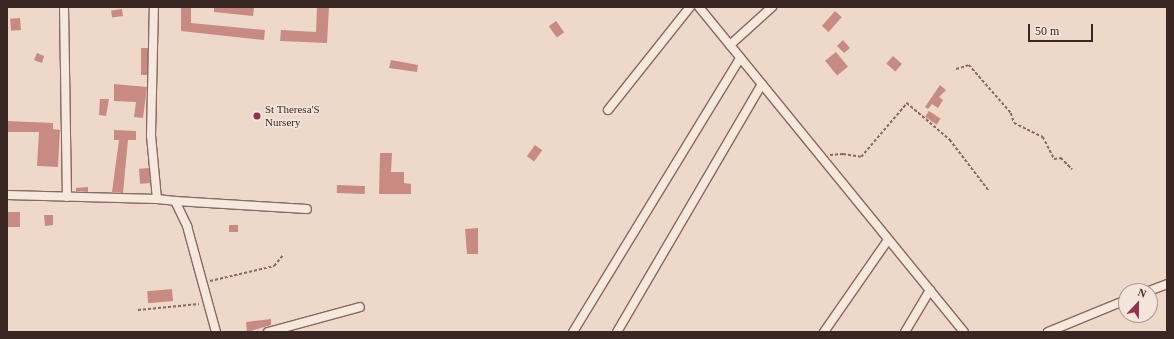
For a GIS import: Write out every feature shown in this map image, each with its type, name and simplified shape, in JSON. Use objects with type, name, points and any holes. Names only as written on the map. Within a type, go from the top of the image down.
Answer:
[{"type":"street","points":[[64,7],[67,197]]},
{"type":"street","points":[[154,7],[151,135],[157,200]]},
{"type":"street","points":[[608,110],[690,7]]},
{"type":"street","points":[[699,7],[964,332]]},
{"type":"street","points":[[730,45],[772,7]]},
{"type":"street","points":[[573,332],[740,58]]},
{"type":"street","points":[[617,332],[762,84]]},
{"type":"street","points":[[7,195],[157,200],[307,209]]},
{"type":"street","points":[[175,201],[187,226],[216,332]]},
{"type":"street","points":[[824,332],[888,240]]},
{"type":"street","points":[[905,332],[930,290]]},
{"type":"street","points":[[1048,332],[1118,303]]},
{"type":"street","points":[[268,332],[360,307]]},
{"type":"path","points":[[956,69],[969,65],[1011,113],[1014,123],[1043,136],[1054,159],[1061,158],[1072,169]]},
{"type":"path","points":[[820,156],[843,154],[861,157],[906,103],[950,140],[989,191]]},
{"type":"path","points":[[208,281],[274,266],[283,255]]},
{"type":"path","points":[[138,310],[192,306],[205,302]]},
{"type":"building","points":[[181,7],[191,7],[191,23],[265,30],[264,40],[181,31]]},
{"type":"building","points":[[214,7],[254,7],[253,16],[214,12]]},
{"type":"building","points":[[317,7],[329,7],[327,43],[280,41],[281,30],[316,32]]},
{"type":"building","points":[[122,9],[123,16],[112,17],[111,11]]},
{"type":"building","points":[[835,11],[842,17],[829,32],[822,26]]},
{"type":"building","points":[[20,18],[21,30],[11,31],[10,19]]},
{"type":"building","points":[[556,21],[564,32],[557,38],[549,26]]},
{"type":"building","points":[[843,40],[850,48],[844,53],[837,46]]},
{"type":"building","points":[[141,48],[148,48],[148,75],[141,75]]},
{"type":"building","points":[[836,52],[848,67],[837,76],[825,61]]},
{"type":"building","points":[[37,53],[44,56],[42,63],[34,60]]},
{"type":"building","points":[[893,56],[902,64],[895,71],[886,63]]},
{"type":"building","points":[[391,60],[418,65],[417,72],[389,68]]},
{"type":"building","points":[[114,84],[147,87],[143,118],[134,117],[136,102],[114,101]]},
{"type":"building","points":[[940,85],[946,90],[939,97],[943,100],[938,108],[932,104],[928,109],[925,107]]},
{"type":"building","points":[[100,99],[109,99],[106,116],[99,115]]},
{"type":"building","points":[[929,111],[941,119],[937,125],[925,117]]},
{"type":"building","points":[[7,121],[53,123],[53,129],[60,130],[58,167],[37,166],[39,132],[7,132]]},
{"type":"building","points":[[114,130],[136,131],[136,140],[128,140],[123,193],[112,192],[119,140],[114,140]]},
{"type":"building","points":[[535,145],[542,150],[534,162],[527,156]]},
{"type":"building","points":[[380,153],[392,153],[391,172],[404,172],[404,183],[411,184],[411,194],[379,194]]},
{"type":"building","points":[[149,168],[150,183],[140,184],[139,169]]},
{"type":"building","points":[[337,185],[365,186],[365,194],[337,193]]},
{"type":"building","points":[[88,187],[88,192],[76,191],[76,188]]},
{"type":"building","points":[[7,212],[20,212],[20,227],[7,227]]},
{"type":"building","points":[[44,215],[53,215],[53,225],[45,226]]},
{"type":"building","points":[[229,225],[238,225],[238,232],[229,232]]},
{"type":"building","points":[[478,228],[478,254],[467,254],[465,229]]},
{"type":"building","points":[[172,289],[173,301],[148,303],[147,291]]},
{"type":"building","points":[[271,319],[271,325],[247,332],[246,322]]},
{"type":"place","name":"St Theresa'S Nursery","points":[[257,116]]}]
